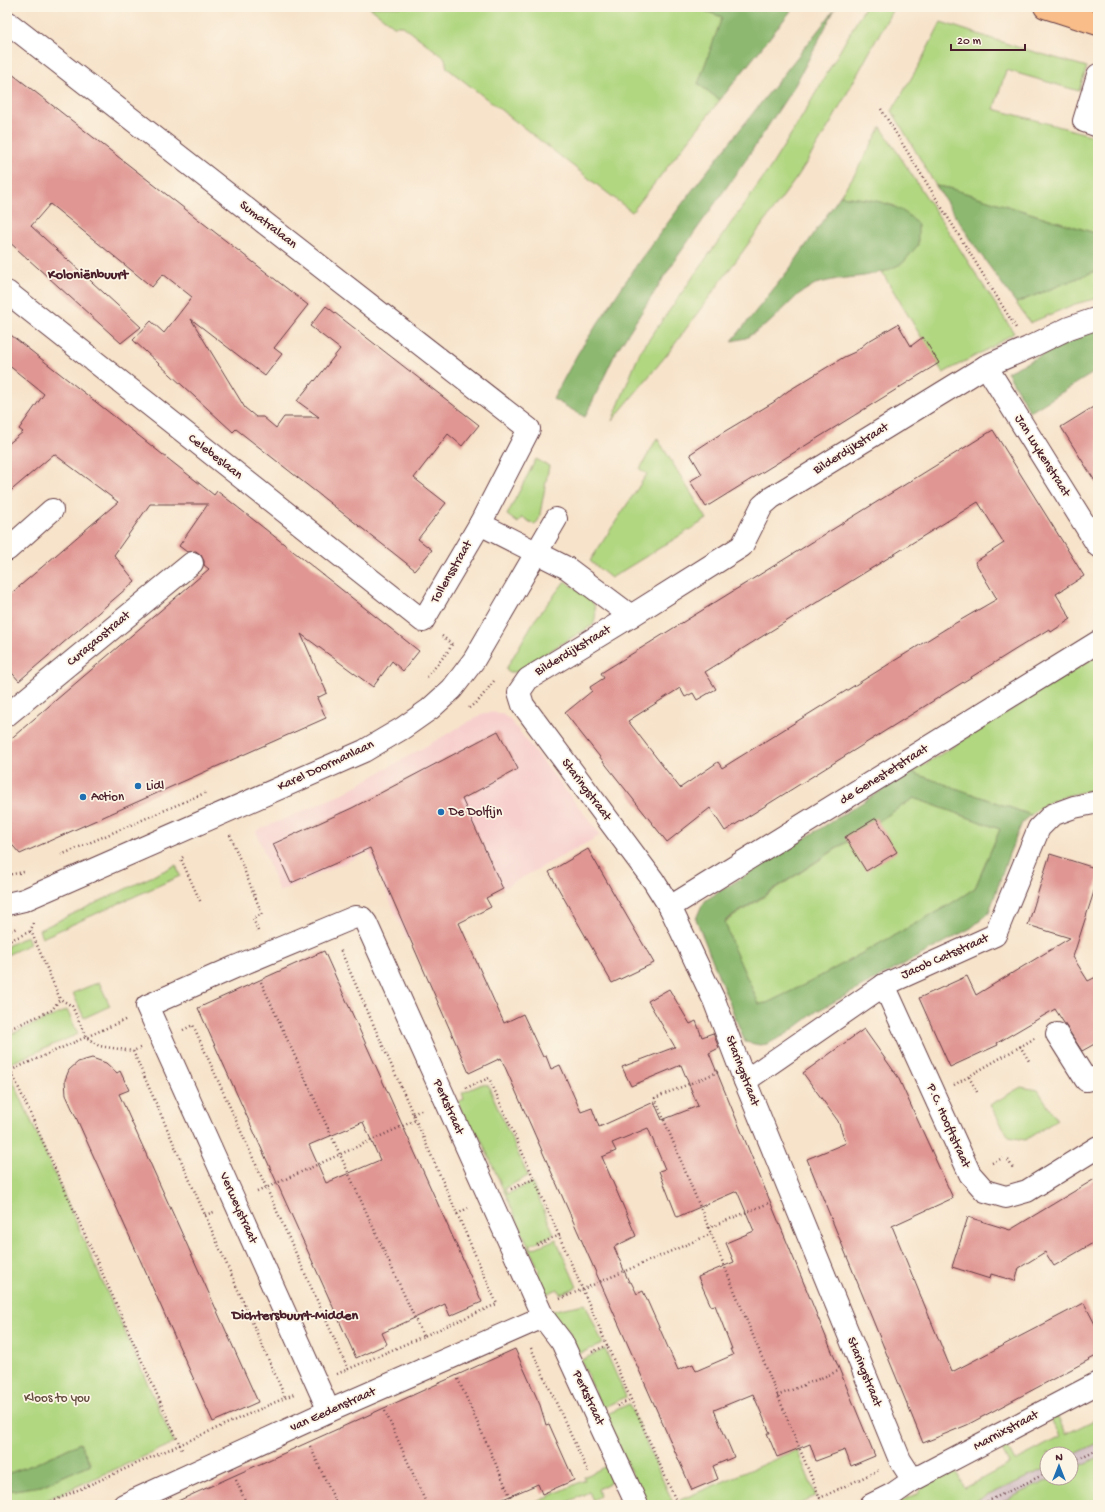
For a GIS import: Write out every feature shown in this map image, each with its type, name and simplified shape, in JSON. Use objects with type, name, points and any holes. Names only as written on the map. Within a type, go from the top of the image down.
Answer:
[{"type":"highway","points":[[1046,7],[1098,24]]},
{"type":"street","name":"Sumatralaan","points":[[7,22],[529,429]]},
{"type":"street","points":[[1098,75],[1084,121],[1098,126]]},
{"type":"street","name":"Celebeslaan","points":[[7,292],[423,621]]},
{"type":"street","name":"Bilderdijkstraat","points":[[519,692],[528,678],[631,616],[742,546],[762,506],[771,498],[986,366],[1069,328],[1098,318]]},
{"type":"street","name":"Jan Luykenstraat","points":[[986,366],[1098,546]]},
{"type":"street","name":"Tollensstraat","points":[[423,621],[480,524],[529,429]]},
{"type":"street","points":[[7,550],[52,510]]},
{"type":"street","name":"Karel Doormanlaan","points":[[7,904],[24,900],[364,751],[403,728],[430,709],[452,689],[474,660],[556,519]]},
{"type":"street","points":[[480,524],[567,568],[631,616]]},
{"type":"street","name":"Curaçaostraat","points":[[7,715],[192,563]]},
{"type":"street","name":"de Genestetstraat","points":[[670,907],[1098,642]]},
{"type":"street","name":"Staringstraat","points":[[519,692],[523,705],[653,880],[670,907],[714,1000],[742,1073],[900,1460],[913,1480]]},
{"type":"street","name":"Jacob Catsstraat","points":[[742,1073],[884,985],[995,935],[1039,828],[1052,815],[1074,807],[1098,802]]},
{"type":"street","name":"Perkstraat","points":[[147,1006],[355,916],[362,918],[366,923],[541,1313],[562,1342],[637,1505]]},
{"type":"street","name":"P.C. Hooftstraat","points":[[884,985],[970,1174],[985,1190],[1006,1197],[1027,1191],[1098,1147]]},
{"type":"street","name":"Verweystraat","points":[[147,1006],[329,1411]]},
{"type":"street","points":[[1057,1034],[1086,1080],[1098,1077]]},
{"type":"street","name":"van Eedenstraat","points":[[124,1505],[329,1411],[521,1327],[541,1313]]},
{"type":"street","name":"Marnixstraat","points":[[871,1505],[893,1494],[913,1480],[1098,1383]]},
{"type":"path","points":[[881,109],[1028,348]]},
{"type":"path","points":[[424,680],[449,650],[452,644]]},
{"type":"path","points":[[57,858],[208,791]]},
{"type":"path","points":[[228,829],[262,914],[253,918],[259,957],[340,1154],[423,1336]]},
{"type":"path","points":[[185,853],[182,859],[201,903]]},
{"type":"path","points":[[7,875],[24,872],[30,869]]},
{"type":"path","points":[[33,920],[31,931],[60,999],[72,1006],[86,1037],[99,1046],[133,1052]]},
{"type":"path","points":[[330,927],[497,1304],[521,1327],[588,1472]]},
{"type":"path","points":[[7,942],[31,931]]},
{"type":"path","points":[[7,1030],[52,1010],[60,999]]},
{"type":"path","points":[[7,1072],[133,1017],[147,1006]]},
{"type":"path","points":[[935,1097],[1053,1028],[1057,1034]]},
{"type":"path","points":[[1020,1046],[1029,1061]]},
{"type":"path","points":[[7,1062],[192,1474]]},
{"type":"path","points":[[742,1073],[655,1098],[820,1498],[900,1460]]},
{"type":"path","points":[[969,1077],[977,1092]]},
{"type":"path","points":[[413,1114],[489,1078],[560,1235],[582,1290],[678,1505]]},
{"type":"path","points":[[205,1215],[416,1120]]},
{"type":"path","points":[[708,1228],[791,1193]]},
{"type":"path","points":[[541,1313],[582,1290],[711,1234]]},
{"type":"path","points":[[44,1505],[497,1304]]},
{"type":"path","points":[[777,1396],[860,1362]]},
{"type":"path","points":[[455,1373],[514,1505]]},
{"type":"path","points":[[376,1390],[426,1505]]},
{"type":"path","points":[[307,1440],[337,1505]]},
{"type":"path","points":[[1079,1458],[1098,1449]]},
{"type":"path","points":[[233,1474],[247,1505]]},
{"type":"path","points":[[980,1505],[1039,1477]]},
{"type":"shaded area","name":"De Dolfijn","points":[[494,712],[502,714],[510,720],[601,835],[407,940],[369,852],[279,892],[256,831],[342,794],[484,713]]},
{"type":"shaded area","points":[[1098,1434],[1098,1505],[942,1505],[1039,1461],[1039,1486],[1079,1486],[1079,1448]]},
{"type":"green space","points":[[369,7],[694,7],[723,17],[698,84],[720,100],[632,212],[447,68],[445,58],[403,26],[394,26]]},
{"type":"green space","points":[[694,7],[794,7],[720,100],[698,84],[722,17]]},
{"type":"green space","points":[[865,7],[894,7],[832,121],[798,176],[669,352],[612,421],[640,352],[770,168],[803,115]]},
{"type":"green space","points":[[835,9],[795,85],[745,161],[675,260],[616,352],[585,417],[553,399],[578,353],[640,260],[697,184]]},
{"type":"green space","points":[[941,22],[1017,47],[1087,67],[1079,91],[1006,70],[994,109],[1098,137],[1098,234],[949,188],[936,186],[892,111],[919,65]]},
{"type":"green space","points":[[881,127],[1014,333],[990,348],[943,373],[882,272],[886,271],[895,206],[867,199],[840,196],[855,174]]},
{"type":"green space","points":[[936,186],[949,188],[1098,234],[1098,270],[1016,303],[979,252]]},
{"type":"green space","points":[[840,196],[873,200],[902,210],[918,225],[918,245],[903,263],[886,271],[815,284],[799,294],[769,323],[746,338],[732,341],[791,267]]},
{"type":"green space","points":[[1098,270],[1098,298],[1075,304],[1030,323],[1016,303]]},
{"type":"green space","points":[[1098,330],[1098,370],[1030,412],[1007,372],[1088,333]]},
{"type":"green space","points":[[657,438],[707,519],[611,578],[590,561],[647,474],[640,469]]},
{"type":"green space","points":[[536,459],[549,466],[539,519],[535,525],[522,517],[518,523],[507,515]]},
{"type":"green space","points":[[565,581],[584,594],[593,603],[595,616],[593,625],[531,662],[524,672],[508,672],[506,669],[534,621]]},
{"type":"green space","points":[[1098,655],[1098,789],[1054,800],[1038,809],[1031,815],[911,773]]},
{"type":"green space","points":[[911,772],[1031,815],[1022,823],[1009,854],[988,914],[971,928],[817,1011],[785,1035],[767,1044],[760,1045],[745,1042],[696,919],[706,900]],"holes":[[[914,798],[1000,829],[975,888],[949,905],[810,982],[767,1003],[759,1004],[733,947],[725,921]]]},
{"type":"green space","points":[[914,798],[1000,829],[975,888],[949,905],[810,982],[767,1003],[759,1004],[733,947],[725,922]]},
{"type":"green space","points":[[176,865],[180,876],[42,938],[39,930]]},
{"type":"green space","points":[[27,936],[30,944],[7,955],[7,946]]},
{"type":"green space","points":[[99,982],[110,1006],[84,1018],[73,993]]},
{"type":"green space","points":[[67,1010],[78,1034],[11,1063],[7,1054],[7,1036]]},
{"type":"green space","name":"Kloos to you","points":[[12,1078],[174,1443],[35,1505],[7,1505],[7,1491],[41,1486],[91,1464],[80,1443],[35,1464],[7,1474],[7,1080]]},
{"type":"green space","points":[[482,1084],[488,1085],[528,1176],[505,1188],[507,1194],[532,1183],[554,1234],[530,1245],[532,1249],[556,1239],[577,1287],[560,1294],[558,1289],[543,1295],[536,1279],[539,1270],[479,1135],[470,1131],[458,1102],[464,1099],[462,1093]]},
{"type":"green space","points":[[1021,1087],[1038,1090],[1057,1120],[1025,1140],[1009,1137],[990,1105]]},
{"type":"green space","points":[[585,1303],[603,1344],[578,1354],[568,1330],[557,1325],[550,1312]]},
{"type":"green space","points":[[605,1349],[626,1397],[602,1408],[581,1360]]},
{"type":"green space","points":[[629,1404],[673,1503],[669,1505],[646,1505],[605,1415]]},
{"type":"green space","points":[[1057,1416],[1066,1434],[1098,1418],[1098,1443],[1079,1452],[1079,1446],[1043,1446],[1060,1437],[1051,1419]]},
{"type":"green space","points":[[80,1443],[91,1464],[41,1486],[7,1491],[7,1474],[35,1464]]},
{"type":"green space","points":[[1005,1443],[1015,1461],[1039,1448],[1039,1472],[967,1505],[892,1505],[917,1494],[927,1483],[953,1467],[965,1488],[1009,1464],[1000,1446]]},
{"type":"green space","points":[[797,1450],[816,1496],[795,1505],[682,1505],[680,1500]]},
{"type":"green space","points":[[1098,1457],[1098,1505],[995,1505],[1039,1485],[1039,1486],[1079,1486],[1079,1466]]},
{"type":"green space","points":[[606,1466],[613,1481],[598,1489],[600,1496],[593,1500],[589,1492],[561,1505],[530,1505],[585,1480],[584,1477]]},
{"type":"building","points":[[7,70],[308,305],[274,348],[282,354],[265,376],[191,319],[245,408],[256,417],[263,417],[276,428],[284,417],[319,417],[297,401],[340,349],[310,326],[326,306],[479,425],[462,446],[448,434],[414,478],[446,503],[418,539],[432,550],[415,570],[236,429],[233,432],[133,340],[151,321],[164,333],[192,297],[163,274],[152,287],[50,204],[31,226],[141,327],[121,343],[7,240]]},
{"type":"building","points":[[898,324],[911,346],[923,337],[939,363],[706,507],[690,481],[702,474],[690,454],[774,402],[788,391],[844,357],[855,352],[867,342]]},
{"type":"building","points":[[7,332],[214,495],[217,491],[419,651],[403,671],[392,661],[373,687],[301,634],[327,693],[317,698],[326,718],[20,854],[7,839],[7,742],[209,569],[204,565],[201,555],[196,551],[187,552],[179,546],[208,504],[150,504],[114,555],[135,581],[19,681],[7,667],[7,597],[118,502],[54,454],[7,494],[7,445],[23,432],[19,429],[44,394],[7,364]]},
{"type":"building","points":[[1098,404],[1098,486],[1061,427]]},
{"type":"building","points":[[993,430],[1084,576],[1056,594],[1071,619],[1051,632],[1049,629],[1013,651],[725,831],[710,808],[667,842],[565,713],[592,691],[590,687],[604,678],[601,673]],"holes":[[[978,502],[1004,543],[975,562],[997,599],[947,628],[722,768],[718,762],[680,788],[628,721],[680,688],[685,697],[693,693],[697,700],[716,689],[705,672]]]},
{"type":"building","points":[[498,731],[518,769],[462,799],[503,889],[486,898],[491,907],[459,923],[504,1023],[523,1014],[543,1057],[546,1056],[551,1069],[560,1065],[581,1112],[592,1108],[599,1127],[654,1102],[662,1120],[698,1106],[681,1065],[631,1086],[622,1067],[675,1047],[648,1001],[669,989],[690,1024],[696,1021],[702,1037],[713,1033],[719,1048],[709,1053],[875,1456],[851,1466],[845,1450],[816,1461],[810,1444],[777,1457],[767,1433],[770,1433],[753,1394],[714,1410],[734,1457],[713,1466],[718,1479],[692,1490],[501,1058],[469,1073],[370,848],[291,883],[273,844],[352,808]],"holes":[[[648,1128],[665,1169],[659,1171],[677,1217],[737,1191],[754,1231],[726,1243],[734,1262],[698,1277],[711,1306],[715,1305],[733,1355],[696,1371],[693,1364],[678,1370],[643,1291],[637,1294],[631,1282],[629,1282],[614,1247],[636,1236],[602,1157],[616,1151],[612,1143]]]},
{"type":"building","points":[[876,818],[897,852],[866,871],[845,837]]},
{"type":"building","points":[[588,849],[654,963],[612,983],[549,872]]},
{"type":"building","points":[[1050,854],[1098,869],[1098,879],[1073,957],[1088,981],[1098,976],[1098,1042],[1082,1051],[1055,1009],[997,1043],[998,1045],[950,1067],[919,998],[967,976],[976,995],[1070,938],[1028,925]]},
{"type":"building","points":[[324,951],[482,1302],[450,1316],[445,1304],[382,1333],[387,1344],[356,1358],[198,1008]],"holes":[[[363,1122],[380,1160],[326,1183],[309,1145]]]},
{"type":"building","points":[[864,1029],[898,1077],[953,1198],[892,1226],[952,1372],[1084,1303],[1098,1330],[1098,1355],[967,1425],[923,1443],[807,1159],[846,1143],[838,1121],[803,1073]]},
{"type":"building","points":[[92,1058],[106,1063],[117,1073],[120,1071],[129,1090],[119,1094],[258,1402],[213,1422],[66,1095],[65,1080],[69,1070],[78,1062]]},
{"type":"building","points":[[1098,1177],[1098,1240],[1054,1266],[1045,1252],[1019,1268],[1015,1281],[991,1274],[990,1279],[952,1267],[968,1217],[1010,1230]]},
{"type":"building","points":[[515,1349],[540,1405],[546,1425],[549,1424],[574,1480],[542,1494],[538,1484],[489,1505],[169,1505]]},
{"type":"place","name":"Lidl","points":[[138,786]]},
{"type":"place","name":"Action","points":[[83,797]]},
{"type":"place","name":"De Dolfijn","points":[[441,812]]},
{"type":"district","name":"Koloniënbuurt","points":[[88,275]]},
{"type":"district","name":"Dichtersbuurt-Midden","points":[[295,1316]]}]
